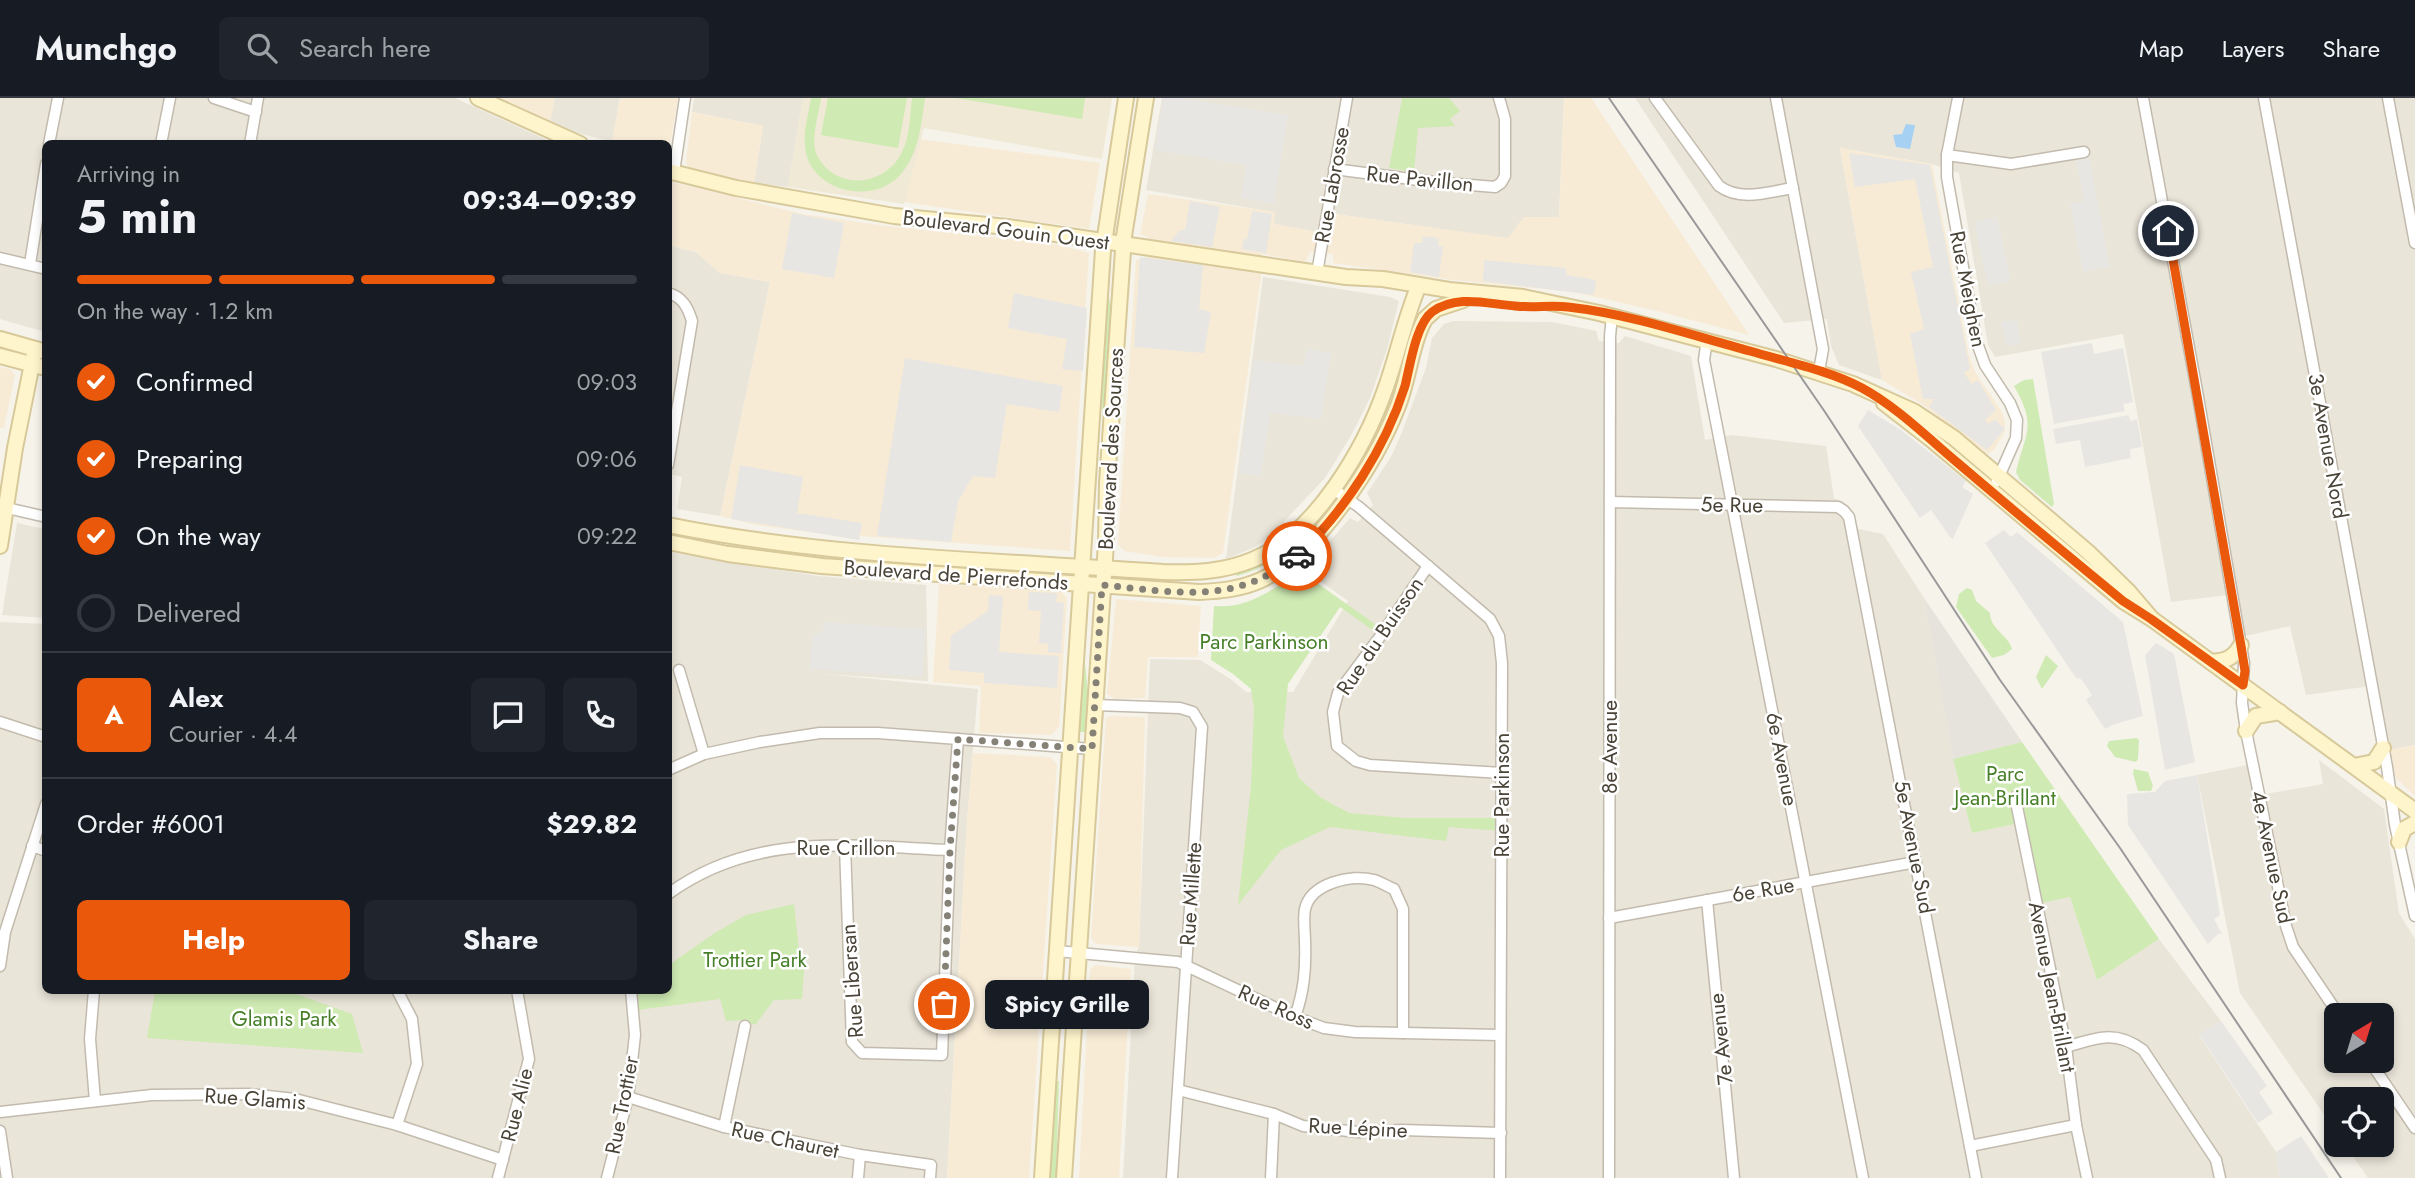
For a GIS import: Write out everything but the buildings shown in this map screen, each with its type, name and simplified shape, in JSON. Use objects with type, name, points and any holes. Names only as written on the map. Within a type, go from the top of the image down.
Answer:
[{"type":"main road","name":"Boulevard des Sources","points":[[1042,1178],[1104,242],[1126,98]]},
{"type":"main road","name":"Boulevard des Sources","points":[[1064,1178],[1123,244],[1146,98]]},
{"type":"main road","points":[[482,99],[571,140]]},
{"type":"main road","name":"Boulevard Gouin Ouest","points":[[672,172],[736,188],[894,216],[992,225],[1417,288],[1523,297],[1612,316],[1819,371],[1922,416],[1999,476],[2099,562],[2151,619]]},
{"type":"main road","name":"Boulevard Gouin Ouest","points":[[1417,288],[1463,300],[1522,307],[1564,307]]},
{"type":"main road","name":"Boulevard de Pierrefonds","points":[[672,526],[744,540],[809,548],[1081,567],[1195,573],[1222,570],[1249,562],[1272,551],[1295,533],[1332,488],[1357,448],[1377,410],[1417,288]]},
{"type":"main road","name":"Boulevard de Pierrefonds","points":[[672,543],[728,554],[822,566],[1199,592],[1226,590],[1250,584],[1270,575],[1296,556],[1321,531],[1347,498],[1379,445],[1398,406],[1425,319],[1436,309],[1463,300]]},
{"type":"main road","points":[[0,339],[40,350],[38,367],[15,448],[0,546]]},
{"type":"main road","points":[[0,356],[38,367]]},
{"type":"main road","name":"Boulevard Gouin Ouest","points":[[1862,388],[1921,432],[2123,601],[2415,811]]},
{"type":"main road","points":[[2211,662],[2231,657],[2241,646]]},
{"type":"main road","points":[[2246,731],[2259,715],[2280,712]]},
{"type":"main road","points":[[2354,766],[2374,762],[2383,748]]},
{"type":"main road","points":[[2399,842],[2404,829],[2415,823]]},
{"type":"street","points":[[50,140],[58,98]]},
{"type":"street","points":[[162,140],[170,98]]},
{"type":"street","points":[[214,98],[256,112]]},
{"type":"street","points":[[251,140],[258,98]]},
{"type":"street","points":[[672,167],[685,98]]},
{"type":"street","name":"Rue Labrosse","points":[[1317,272],[1348,98]]},
{"type":"street","name":"Rue Pavillon","points":[[1334,169],[1494,187],[1502,183],[1505,176],[1505,119],[1499,98]]},
{"type":"street","points":[[1655,98],[1719,186],[1731,195],[1745,196],[1793,188]]},
{"type":"street","points":[[1776,98],[1823,349],[1819,371]]},
{"type":"street","name":"Rue Meighen","points":[[1958,98],[1947,155],[1947,177],[1979,349],[1985,365],[2010,403],[2017,419],[2016,438],[1991,491]]},
{"type":"street","name":"4e Avenue Sud","points":[[2143,98],[2241,646],[2245,671],[2242,703],[2246,731],[2286,926],[2293,947],[2331,1003]]},
{"type":"street","name":"3e Avenue Nord","points":[[2264,98],[2399,842],[2415,916]]},
{"type":"street","points":[[2388,98],[2415,243]]},
{"type":"street","points":[[1947,155],[2011,164],[2084,152]]},
{"type":"street","points":[[30,264],[42,189]]},
{"type":"street","points":[[0,258],[42,268]]},
{"type":"street","points":[[672,295],[682,300],[692,321],[672,408]]},
{"type":"street","name":"8e Avenue","points":[[1609,1178],[1612,316]]},
{"type":"street","name":"6e Avenue","points":[[1707,340],[1704,360],[1863,1178]]},
{"type":"street","name":"Rue Parkinson","points":[[1332,488],[1490,619],[1499,636],[1502,663],[1500,1178]]},
{"type":"street","name":"5e Rue","points":[[1610,502],[1838,507],[1849,517]]},
{"type":"street","points":[[7,508],[42,516]]},
{"type":"street","name":"5e Avenue Sud","points":[[1849,517],[1976,1178]]},
{"type":"street","name":"Rue du Buisson","points":[[1428,566],[1338,693],[1333,712],[1338,746],[1356,761],[1370,765],[1502,773]]},
{"type":"street","points":[[679,670],[704,754]]},
{"type":"street","name":"Rue Millette","points":[[1095,705],[1180,708],[1193,712],[1202,727],[1172,1178]]},
{"type":"street","points":[[0,722],[42,736]]},
{"type":"street","points":[[672,768],[704,754],[820,733],[878,733],[1092,749]]},
{"type":"street","name":"Rue Libersan","points":[[845,846],[852,1042],[862,1053],[942,1055],[950,850],[958,739]]},
{"type":"street","name":"Avenue Jean-Brillant","points":[[2015,797],[2066,1047],[2076,1125],[2087,1178]]},
{"type":"street","points":[[0,966],[5,932],[42,816]]},
{"type":"street","name":"Rue Crillon","points":[[672,891],[723,862],[746,855],[807,845],[950,850]]},
{"type":"street","points":[[32,846],[42,850]]},
{"type":"street","name":"6e Rue","points":[[1609,918],[1916,862]]},
{"type":"street","points":[[1295,1017],[1303,997],[1306,975],[1305,910],[1310,897],[1328,884],[1353,879],[1373,880],[1394,889],[1403,909],[1403,1033]]},
{"type":"street","name":"7e Avenue","points":[[1707,900],[1734,1178]]},
{"type":"street","name":"Rue Ross","points":[[1057,951],[1169,960],[1324,1028],[1356,1032],[1500,1035]]},
{"type":"street","points":[[94,994],[90,1039],[95,1101]]},
{"type":"street","points":[[397,1125],[417,1064],[412,1019],[399,994]]},
{"type":"street","name":"Rue Alie","points":[[498,1178],[529,1059],[518,994]]},
{"type":"street","name":"Rue Trottier","points":[[607,1178],[628,1097],[635,1035],[631,994]]},
{"type":"street","points":[[724,1128],[745,1026]]},
{"type":"street","points":[[2066,1047],[2096,1038],[2115,1036],[2133,1043],[2143,1051],[2216,1160],[2220,1178]]},
{"type":"street","points":[[2378,1073],[2415,1128]]},
{"type":"street","name":"Rue Lépine","points":[[1178,1090],[1274,1114],[1303,1126],[1358,1132],[1402,1130],[1501,1133]]},
{"type":"street","name":"Rue Glamis","points":[[0,1112],[152,1095],[248,1094],[295,1099],[397,1125],[503,1160]]},
{"type":"street","name":"Rue Chauret","points":[[628,1097],[724,1128],[860,1155],[931,1165],[930,1178]]},
{"type":"street","points":[[1271,1178],[1274,1114]]},
{"type":"street","points":[[1970,1146],[2076,1125]]},
{"type":"street","points":[[0,1130],[7,1178]]},
{"type":"street","points":[[858,1178],[860,1155]]},
{"type":"shaded area","points":[[0,98],[455,98],[546,140],[42,140],[42,331],[0,319]]},
{"type":"shaded area","points":[[501,98],[555,98],[550,121],[502,100]]},
{"type":"shaded area","points":[[555,98],[620,98],[612,140],[575,132],[550,121]]},
{"type":"shaded area","points":[[620,98],[678,98],[671,140],[612,140]]},
{"type":"shaded area","points":[[694,98],[803,98],[788,187],[754,183],[763,126],[692,112]]},
{"type":"shaded area","points":[[803,98],[1112,98],[1102,159],[924,128],[904,204],[788,187]]},
{"type":"shaded area","points":[[1162,98],[1564,98],[1559,218],[1524,217],[1508,239],[1322,212],[1318,232],[1274,224],[1274,212],[1146,190]]},
{"type":"shaded area","points":[[1163,98],[1179,98],[1288,115],[1274,203],[1241,198],[1246,165],[1155,150]]},
{"type":"shaded area","points":[[1564,98],[1591,98],[1749,335],[1574,292],[1453,280],[1333,263],[1333,254],[1310,252],[1306,262],[1262,254],[1223,553],[1214,558],[1163,557],[1124,551],[1118,544],[1136,260],[1145,259],[1148,237],[1140,234],[1148,194],[1275,212],[1274,224],[1318,232],[1321,212],[1508,238],[1524,217],[1559,217]]},
{"type":"shaded area","points":[[1635,98],[2415,98],[2415,745],[2389,750],[2378,685],[2306,695],[2290,626],[2236,638],[2227,595],[2171,602],[2123,334],[1995,357],[1988,345],[1959,173],[1932,164],[1840,148],[1882,380],[1839,365],[1831,346],[1827,319],[1784,323]]},
{"type":"shaded area","points":[[692,112],[763,126],[754,183],[688,167],[686,162]]},
{"type":"shaded area","points":[[919,139],[1100,163],[1089,229],[904,202]]},
{"type":"shaded area","points":[[1840,148],[1932,164],[1969,356],[1975,372],[2002,412],[2005,422],[2005,431],[1995,449],[1988,454],[1922,404],[1882,380]]},
{"type":"shaded area","points":[[1849,153],[1930,165],[1970,369],[1964,373],[1972,384],[1978,380],[1996,410],[1985,420],[1989,424],[1995,419],[2005,429],[1987,450],[1929,407],[1934,399],[1923,399],[1910,334],[1924,329],[1911,272],[1933,267],[1915,179],[1855,187]]},
{"type":"shaded area","points":[[2089,157],[2110,267],[2083,272],[2070,204],[2084,201],[2076,160]]},
{"type":"shaded area","points":[[672,182],[803,214],[886,226],[1050,243],[1089,253],[1070,551],[817,533],[756,525],[720,516],[770,282],[720,273],[696,252],[672,246]]},
{"type":"shaded area","points":[[1190,201],[1220,207],[1212,247],[1171,241],[1180,230],[1185,230]]},
{"type":"shaded area","points":[[1252,211],[1272,214],[1266,253],[1242,249],[1244,239],[1247,239]]},
{"type":"shaded area","points":[[792,213],[844,223],[834,278],[782,269]]},
{"type":"shaded area","points":[[1997,217],[2011,281],[1988,286],[1974,222]]},
{"type":"shaded area","points":[[1423,236],[1439,238],[1438,246],[1443,246],[1439,277],[1410,272],[1414,243],[1422,243]]},
{"type":"shaded area","points":[[672,246],[696,252],[720,273],[770,282],[720,516],[677,509],[682,477],[672,475]]},
{"type":"shaded area","points":[[1140,257],[1203,265],[1199,309],[1211,312],[1204,353],[1134,347]]},
{"type":"shaded area","points":[[1484,260],[1566,268],[1567,275],[1596,280],[1594,295],[1483,281]]},
{"type":"shaded area","points":[[1263,277],[1390,297],[1399,301],[1387,349],[1370,398],[1325,478],[1271,535],[1255,547],[1226,559]]},
{"type":"shaded area","points":[[1014,293],[1087,308],[1083,371],[1062,369],[1067,339],[1008,328]]},
{"type":"shaded area","points":[[2017,320],[2021,344],[2006,346],[2001,322]]},
{"type":"shaded area","points":[[1453,321],[1553,322],[1596,331],[1599,341],[1619,343],[1625,336],[1691,356],[1705,440],[1732,435],[1826,446],[1834,498],[1851,509],[1858,529],[1883,534],[1924,598],[1953,759],[1972,833],[2020,823],[2037,903],[2070,897],[2097,980],[2159,939],[2221,1021],[2199,1035],[2276,1152],[2280,1178],[1123,1178],[1135,956],[1139,947],[1150,659],[1200,660],[1246,692],[1293,692],[1348,601],[1305,570],[1350,518],[1358,522],[1373,505],[1367,493],[1391,457],[1402,432],[1426,368],[1432,338],[1444,324]]},
{"type":"shaded area","points":[[2092,343],[2094,354],[2123,348],[2133,402],[2123,404],[2125,411],[2054,424],[2041,352]]},
{"type":"shaded area","points":[[1307,349],[1331,353],[1321,419],[1270,413],[1261,476],[1239,473],[1254,360],[1303,366]]},
{"type":"shaded area","points":[[905,358],[1063,386],[1059,412],[1007,404],[995,478],[973,476],[958,501],[951,542],[877,536]]},
{"type":"shaded area","points":[[0,367],[10,369],[15,375],[4,428],[0,428]]},
{"type":"shaded area","points":[[1868,410],[1901,430],[1966,481],[1962,487],[1973,494],[1953,539],[1931,510],[1920,518],[1858,426]]},
{"type":"shaded area","points":[[2129,415],[2130,421],[2137,419],[2142,447],[2130,449],[2131,458],[2085,467],[2080,440],[2056,444],[2053,429]]},
{"type":"shaded area","points":[[740,465],[803,477],[797,513],[862,523],[859,540],[731,519]]},
{"type":"shaded area","points":[[17,523],[42,528],[42,618],[2,615]]},
{"type":"shaded area","points":[[2004,530],[2011,537],[2017,532],[2123,622],[2143,716],[2105,729],[2086,700],[2092,695],[2081,679],[2076,678],[1985,543]]},
{"type":"shaded area","points":[[672,552],[818,576],[926,585],[928,681],[823,674],[978,689],[967,821],[947,1178],[0,1178],[0,622],[42,624],[42,994],[672,994]]},
{"type":"shaded area","points":[[939,584],[1062,592],[1067,598],[1059,727],[1051,735],[979,733],[981,686],[933,682]]},
{"type":"shaded area","points":[[1029,592],[1057,593],[1056,602],[1064,603],[1061,653],[1048,652],[1048,644],[1039,643],[1041,611],[1028,610]]},
{"type":"shaded area","points":[[989,595],[1003,596],[999,652],[1059,656],[1057,688],[984,683],[984,673],[949,670],[951,636],[988,611]]},
{"type":"shaded area","points":[[1924,598],[2022,742],[1953,759]]},
{"type":"shaded area","points":[[1116,599],[1201,606],[1198,657],[1148,657],[1145,698],[1115,699],[1107,694]]},
{"type":"shaded area","points":[[824,622],[925,629],[922,677],[810,669],[812,636],[823,631]]},
{"type":"shaded area","points":[[2156,643],[2174,654],[2195,762],[2165,770],[2145,655]]},
{"type":"shaded area","points":[[1145,717],[1139,947],[1096,944],[1091,938],[1106,718]]},
{"type":"shaded area","points":[[2415,745],[2415,796],[2394,776],[2389,750]]},
{"type":"shaded area","points":[[973,753],[1050,757],[1057,764],[1029,1178],[947,1178]]},
{"type":"shaded area","points":[[2319,760],[2384,809],[2399,913],[2415,939],[2415,1178],[2368,1178],[2353,1157],[2394,1157],[2394,1087],[2324,1087],[2324,1115],[2240,993],[2197,775],[2247,765],[2254,796],[2323,784]]},
{"type":"shaded area","points":[[2197,775],[2220,915],[2214,919],[2222,934],[2218,934],[2208,944],[2128,825],[2127,794],[2155,792],[2165,781]]},
{"type":"shaded area","points":[[1095,965],[1131,969],[1119,1178],[1079,1178],[1090,970]]},
{"type":"shaded area","points":[[2221,1021],[2267,1086],[2259,1092],[2273,1113],[2258,1123],[2199,1034]]},
{"type":"shaded area","points":[[2301,1136],[2329,1178],[2280,1178],[2276,1152]]},
{"type":"green space","points":[[811,98],[821,98],[814,136],[818,157],[826,168],[837,176],[861,180],[885,172],[895,163],[907,140],[912,98],[925,98],[915,148],[901,174],[889,184],[875,190],[859,192],[829,183],[817,174],[809,161],[805,146],[805,128]]},
{"type":"green space","points":[[828,98],[907,98],[898,148],[821,135]]},
{"type":"green space","points":[[956,98],[1085,98],[1082,119]]},
{"type":"green space","points":[[1402,98],[1449,98],[1460,111],[1450,119],[1455,126],[1418,128],[1414,172],[1389,168]]},
{"type":"green space","points":[[1107,297],[1112,312],[1104,446],[1101,386]]},
{"type":"green space","points":[[2033,379],[2054,504],[2052,507],[2020,480],[2016,472],[2026,437],[2027,420],[2014,386],[2024,380]]},
{"type":"green space","points":[[1330,501],[1333,504],[1291,548],[1266,564],[1237,576],[1236,571]]},
{"type":"green space","name":"Parc Parkinson","points":[[1300,571],[1382,629],[1378,634],[1340,607],[1288,684],[1283,736],[1299,778],[1320,797],[1349,813],[1405,818],[1502,818],[1502,831],[1449,827],[1446,841],[1330,827],[1281,850],[1238,905],[1251,786],[1254,709],[1251,689],[1211,660],[1214,606],[1249,601]]},
{"type":"green space","points":[[1967,588],[1972,590],[1976,601],[1990,613],[1993,623],[2010,644],[2012,649],[2004,655],[1992,658],[1956,607],[1959,594]]},
{"type":"green space","points":[[1084,653],[1088,693],[1085,732],[1079,732]]},
{"type":"green space","points":[[2046,655],[2058,666],[2042,689],[2036,677]]},
{"type":"green space","points":[[2137,738],[2139,741],[2136,762],[2115,757],[2107,746],[2109,741]]},
{"type":"green space","name":"Parc Jean-Brillant","points":[[2022,742],[2159,939],[2097,980],[2070,897],[2037,904],[2020,823],[1972,833],[1953,759]]},
{"type":"green space","points":[[2134,769],[2148,772],[2153,786],[2151,791],[2138,791]]},
{"type":"green space","name":"Trottier Park","points":[[794,904],[804,971],[802,999],[774,1000],[755,1025],[743,1020],[726,1021],[720,999],[638,1010],[636,994],[672,994],[672,963],[746,915]]},
{"type":"green space","name":"Glamis Park","points":[[154,994],[296,994],[352,1014],[363,1053],[147,1038]]},
{"type":"green space","points":[[1057,1081],[1056,1178],[1050,1178]]},
{"type":"water","points":[[1906,124],[1915,125],[1910,149],[1896,147],[1893,135],[1902,134]]},
{"type":"tram line","points":[[1609,98],[1825,412],[2000,680],[2120,848],[2341,1178]]},
{"type":"way so far","points":[[944,1004],[950,850],[958,739],[1092,749],[1102,585],[1199,592],[1226,590],[1260,580],[1297,556]]},
{"type":"place","name":"Spicy Grille","points":[[944,1004]]},
{"type":"route","points":[[1297,556],[1347,498],[1388,429],[1398,406],[1420,330],[1428,315],[1436,309],[1463,300],[1522,307],[1572,307],[1647,323],[1790,362],[1862,388],[1928,438],[2123,601],[2243,685],[2245,671],[2241,646],[2168,231]]}]
